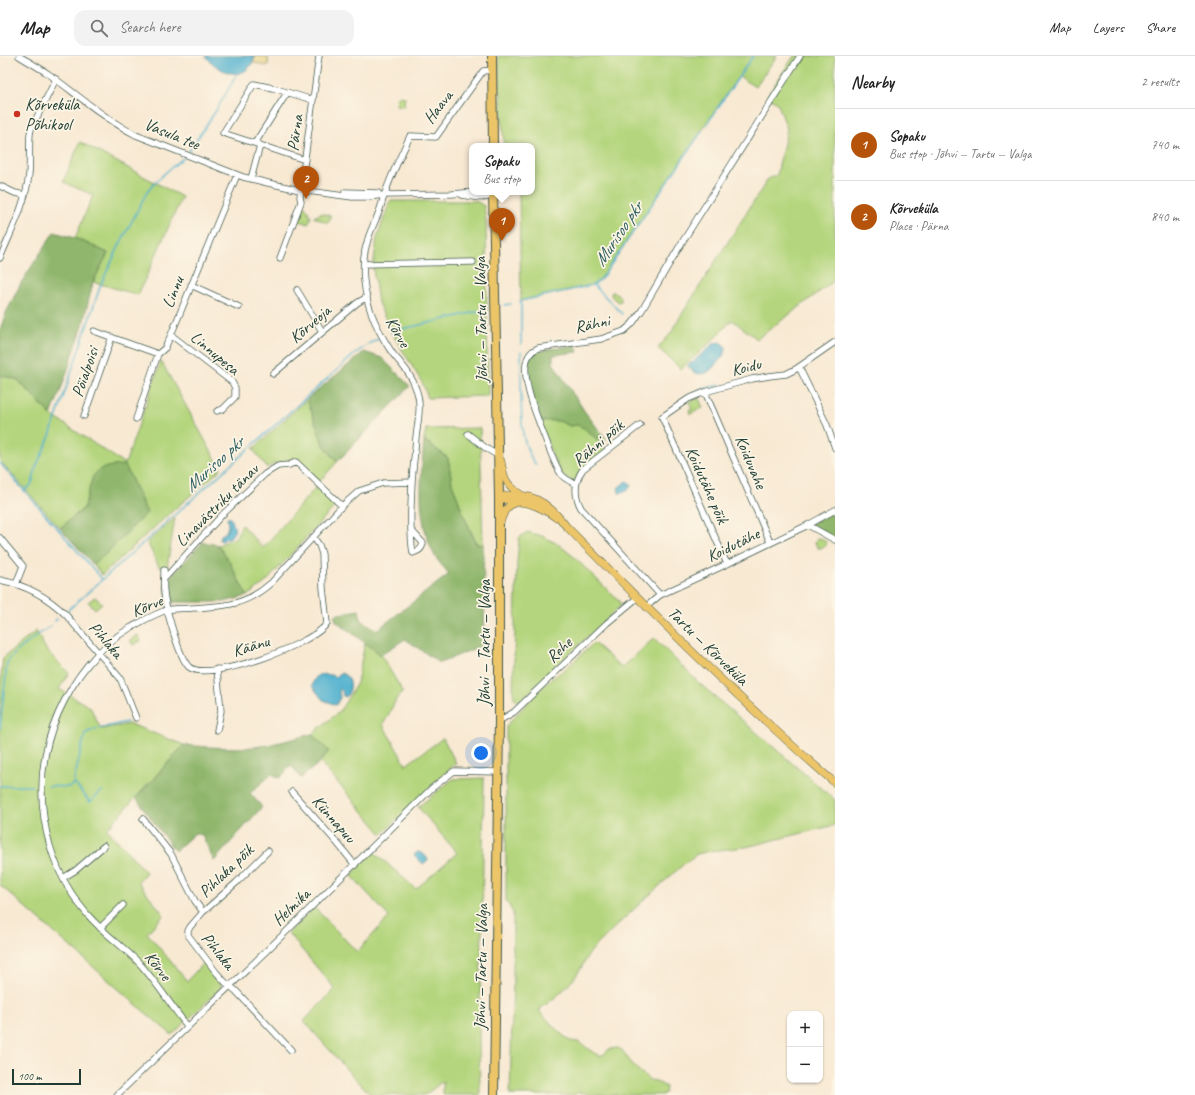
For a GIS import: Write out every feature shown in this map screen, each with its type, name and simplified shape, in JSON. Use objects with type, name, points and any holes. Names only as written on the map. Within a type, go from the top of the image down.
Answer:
[{"type":"highway","points":[[492,56],[493,143]]},
{"type":"highway","name":"Jõhvi — Tartu — Valga","points":[[491,195],[494,212],[499,453],[499,721],[494,1095]]},
{"type":"main road","points":[[499,453],[503,473],[508,484],[520,494]]},
{"type":"main road","name":"Tartu — Kõrveküla","points":[[499,497],[520,494],[531,497],[542,502],[558,515],[566,526]]},
{"type":"main road","name":"Tartu — Kõrveküla","points":[[499,497],[507,501],[529,504],[543,508],[566,526],[680,641],[782,737],[835,784]]},
{"type":"main road","points":[[499,527],[507,507],[516,502]]},
{"type":"street","name":"Vasula tee","points":[[18,56],[56,79],[112,121],[136,135],[251,179],[300,190],[352,197],[469,193]]},
{"type":"street","name":"Pärna","points":[[280,258],[301,202],[300,190],[319,56]]},
{"type":"street","name":"Rähni","points":[[576,484],[561,475],[538,421],[526,374],[528,355],[538,348],[609,337],[624,331],[632,324],[800,56]]},
{"type":"street","name":"Haava","points":[[384,195],[410,136],[436,136],[483,72],[493,70]]},
{"type":"street","points":[[0,258],[25,195],[29,175],[31,129],[56,79]]},
{"type":"street","points":[[305,160],[223,133],[254,84],[313,100]]},
{"type":"street","points":[[251,179],[258,144],[287,93]]},
{"type":"street","name":"Linnu","points":[[136,419],[158,354],[166,348],[237,174]]},
{"type":"street","points":[[0,186],[25,195]]},
{"type":"street","name":"Vasula tee","points":[[452,194],[482,199],[487,198],[489,195]]},
{"type":"street","name":"Kõrve","points":[[384,195],[367,242],[364,264],[367,297],[376,322],[387,345],[410,375],[417,389],[420,404],[412,482],[412,531],[413,553],[419,551],[423,543],[412,531]]},
{"type":"street","points":[[482,199],[494,212]]},
{"type":"street","points":[[364,264],[473,262]]},
{"type":"street","points":[[191,285],[239,307]]},
{"type":"street","points":[[297,290],[322,331]]},
{"type":"street","name":"Kõrveoja","points":[[273,374],[322,331],[357,303],[367,297]]},
{"type":"street","points":[[94,331],[158,354]]},
{"type":"street","name":"Linnupesa","points":[[171,335],[232,382],[235,388],[235,397],[223,409],[217,411]]},
{"type":"street","name":"Pöialpoisi","points":[[84,416],[112,337]]},
{"type":"street","name":"Koidu","points":[[662,417],[688,399],[705,392],[752,379],[786,374],[799,367],[835,342]]},
{"type":"street","points":[[799,367],[827,425],[835,448]]},
{"type":"street","name":"Koiduvahe","points":[[705,392],[770,542]]},
{"type":"street","name":"Koidutähe põik","points":[[662,417],[726,564]]},
{"type":"street","name":"Rähni põik","points":[[576,484],[583,469],[640,424]]},
{"type":"street","points":[[468,434],[487,449],[499,453]]},
{"type":"street","name":"Linavästriku tänav","points":[[164,579],[222,515],[266,474],[278,466],[289,465],[296,462],[342,506]]},
{"type":"street","name":"Kõrve","points":[[188,1027],[141,966],[86,913],[72,894],[63,878],[45,830],[43,815],[42,782],[44,762],[47,745],[54,722],[79,676],[98,652],[119,635],[145,620],[167,610],[221,607],[252,598],[271,583],[342,506],[359,492],[370,486],[383,483],[412,482]]},
{"type":"street","points":[[576,484],[577,502],[581,508],[660,595]]},
{"type":"street","name":"Koidutähe","points":[[646,607],[660,595],[808,525],[835,510]]},
{"type":"street","points":[[808,525],[835,540]]},
{"type":"street","points":[[0,538],[24,566],[16,584]]},
{"type":"street","name":"Käänu","points":[[164,570],[164,591],[167,610],[177,643],[188,665],[193,669],[200,670],[234,666],[262,659],[283,650],[313,635],[327,623],[323,588],[322,554],[319,545],[314,538]]},
{"type":"street","name":"Pihlaka","points":[[0,580],[16,584],[41,595],[56,605],[66,615],[120,678],[136,718]]},
{"type":"street","name":"Rehe","points":[[499,721],[514,712],[607,623],[637,598]]},
{"type":"street","points":[[217,669],[221,711],[217,730]]},
{"type":"street","name":"Helmika","points":[[117,1095],[355,865],[432,788],[454,771],[498,772]]},
{"type":"street","name":"Künnapuu","points":[[292,792],[355,865]]},
{"type":"street","name":"Pihlaka","points":[[143,819],[172,854],[195,901],[203,912],[188,931],[188,936],[216,972],[291,1050]]},
{"type":"street","points":[[63,878],[104,846]]},
{"type":"street","name":"Pihlaka põik","points":[[203,912],[236,883],[268,851]]},
{"type":"street","points":[[100,928],[124,905]]},
{"type":"green space","points":[[498,56],[777,56],[755,87],[739,76],[601,279],[593,285],[521,301],[519,195],[535,195],[535,143],[504,143]]},
{"type":"green space","points":[[794,56],[835,56],[835,280],[757,339],[732,320],[712,341],[681,369],[658,348],[672,332],[768,179],[777,175],[787,129],[778,104],[767,96]]},
{"type":"green space","points":[[397,96],[405,97],[404,106],[396,105]]},
{"type":"green space","points":[[80,142],[182,197],[138,295],[93,282],[108,253],[75,238],[93,195],[63,182]]},
{"type":"green space","points":[[390,201],[476,201],[484,206],[486,222],[488,396],[428,398],[423,384],[395,338],[378,303],[373,268],[377,238]]},
{"type":"green space","points":[[302,206],[306,207],[311,217],[308,224],[297,220]]},
{"type":"green space","points":[[322,213],[331,216],[328,223],[314,217]]},
{"type":"green space","points":[[54,232],[75,238],[108,253],[93,282],[82,328],[51,415],[18,380],[0,375],[0,330],[5,315],[21,283]]},
{"type":"green space","points":[[612,292],[619,295],[621,301],[618,302],[612,297]]},
{"type":"green space","points":[[576,345],[578,352],[553,355],[553,363],[585,412],[606,439],[602,444],[584,428],[577,425],[570,426],[559,421],[538,421],[526,374],[528,355],[539,351]]},
{"type":"green space","points":[[364,352],[382,358],[410,386],[337,462],[323,444],[307,399]]},
{"type":"green space","points":[[161,361],[221,469],[102,575],[94,565],[147,513],[125,465],[112,466],[93,476],[84,508],[60,528],[0,461],[0,375],[18,380],[51,415],[125,464]]},
{"type":"green space","points":[[699,398],[703,408],[690,414],[689,410],[692,409],[689,402]]},
{"type":"green space","points":[[307,399],[323,444],[337,462],[319,482],[296,458],[273,464],[267,468],[253,449]]},
{"type":"green space","points":[[538,421],[560,421],[570,426],[577,425],[584,427],[602,444],[606,451],[583,469],[576,484],[561,475]]},
{"type":"green space","points":[[480,428],[483,545],[477,544],[464,516],[452,483],[448,458],[424,440],[426,429]]},
{"type":"green space","points":[[424,440],[448,458],[452,483],[464,516],[476,544],[483,545],[485,644],[440,663],[405,639],[381,655],[336,621],[334,615],[359,610],[361,620],[377,630],[449,574],[434,555],[424,525],[421,483]]},
{"type":"green space","points":[[125,465],[147,513],[94,565],[60,528],[84,508],[93,476],[100,469]]},
{"type":"green space","points":[[316,487],[335,506],[266,582],[247,596],[229,561],[218,545],[235,538],[242,525],[263,548]]},
{"type":"green space","points":[[832,512],[835,515],[835,540],[808,525]]},
{"type":"green space","points":[[175,518],[167,568],[159,567],[147,542]]},
{"type":"green space","points":[[527,532],[542,536],[558,544],[574,557],[619,601],[621,605],[522,699],[518,701],[514,699],[513,691],[517,562],[519,538]]},
{"type":"green space","points":[[817,538],[824,540],[826,542],[826,546],[818,548],[815,543]]},
{"type":"green space","points":[[203,542],[218,545],[229,561],[247,596],[224,602],[169,602],[166,592],[166,581]]},
{"type":"green space","points":[[95,597],[102,603],[95,609],[88,602]]},
{"type":"green space","points":[[36,631],[47,651],[69,673],[59,689],[90,707],[101,729],[130,724],[184,745],[107,829],[146,872],[138,882],[164,915],[147,933],[187,981],[204,962],[222,987],[172,1035],[0,885],[0,687],[3,658]]},
{"type":"green space","points":[[138,635],[141,641],[133,645],[130,640]]},
{"type":"green space","points":[[654,638],[700,684],[835,800],[835,825],[746,847],[697,854],[685,863],[604,938],[591,952],[572,981],[557,996],[540,1009],[540,1012],[570,1041],[579,1042],[600,1056],[609,1049],[618,1048],[622,1050],[639,1071],[650,1080],[666,1087],[665,1093],[662,1095],[594,1095],[578,1092],[575,1095],[510,1095],[513,913],[506,900],[506,726],[545,684],[565,669],[594,643],[622,668]]},
{"type":"green space","points":[[365,642],[381,655],[403,692],[398,696],[383,725],[406,765],[443,738],[456,763],[382,834],[320,762],[329,751],[312,734],[340,711],[357,683]]},
{"type":"green space","points":[[312,734],[329,751],[318,764],[301,778],[291,765],[280,778],[272,774],[250,793],[262,807],[214,861],[202,835],[195,833],[175,851],[136,798],[184,745],[247,748],[277,743]]},
{"type":"green space","points":[[484,778],[479,1035],[480,1095],[443,1095],[443,1081],[425,1095],[371,1095],[304,1021],[335,989],[288,933],[314,907],[357,952],[389,917],[351,875],[374,852],[416,889],[457,853],[418,807],[453,779]]},
{"type":"sand","points":[[255,56],[268,56],[268,65],[265,66],[253,62]]},
{"type":"water","points":[[205,56],[255,56],[251,65],[246,71],[232,73],[218,67]]},
{"type":"water","points":[[719,342],[725,346],[726,349],[720,359],[708,372],[703,374],[693,373],[693,371],[688,367],[689,364],[714,343]]},
{"type":"water","points":[[626,481],[630,483],[631,486],[629,489],[619,493],[618,488]]},
{"type":"water","points":[[227,517],[232,520],[235,530],[230,538],[226,538],[223,541],[219,540],[220,536],[226,532],[228,526]]},
{"type":"water","points":[[341,673],[347,677],[350,683],[350,690],[346,697],[343,696],[340,689],[340,698],[336,705],[323,700],[312,686],[314,680],[318,675],[327,674],[336,677]]},
{"type":"water","points":[[417,852],[423,854],[428,860],[423,864],[414,855]]},
{"type":"waterway","name":"Murisoo pkr","points":[[706,125],[753,56]]},
{"type":"waterway","points":[[189,151],[217,109],[237,74]]},
{"type":"waterway","name":"Murisoo pkr","points":[[520,301],[593,285],[601,279],[702,131]]},
{"type":"waterway","points":[[24,491],[31,485],[33,480],[36,467],[50,436],[101,284],[121,242],[151,187],[183,158]]},
{"type":"waterway","points":[[594,285],[622,314]]},
{"type":"waterway","points":[[521,301],[521,345]]},
{"type":"waterway","name":"Murisoo pkr","points":[[504,305],[511,304]]},
{"type":"waterway","name":"Murisoo pkr","points":[[391,333],[398,330],[484,310]]},
{"type":"waterway","name":"Murisoo pkr","points":[[67,611],[356,353],[380,338]]},
{"type":"waterway","points":[[521,352],[521,396],[524,440],[536,465]]},
{"type":"waterway","points":[[698,390],[720,385]]},
{"type":"waterway","points":[[0,463],[102,579]]},
{"type":"waterway","name":"Murisoo pkr","points":[[0,729],[7,663],[10,658],[21,648],[51,626]]},
{"type":"waterway","points":[[48,786],[68,787],[73,784],[85,734],[92,730],[127,722]]},
{"type":"waterway","points":[[74,783],[90,802],[102,791]]},
{"type":"waterway","points":[[0,786],[32,786]]},
{"type":"place","name":"Kõrveküla Põhikool","points":[[17,114]]},
{"type":"place","name":"Kõrveküla","points":[[306,199]]},
{"type":"place","name":"Sopaku","points":[[502,241]]}]
